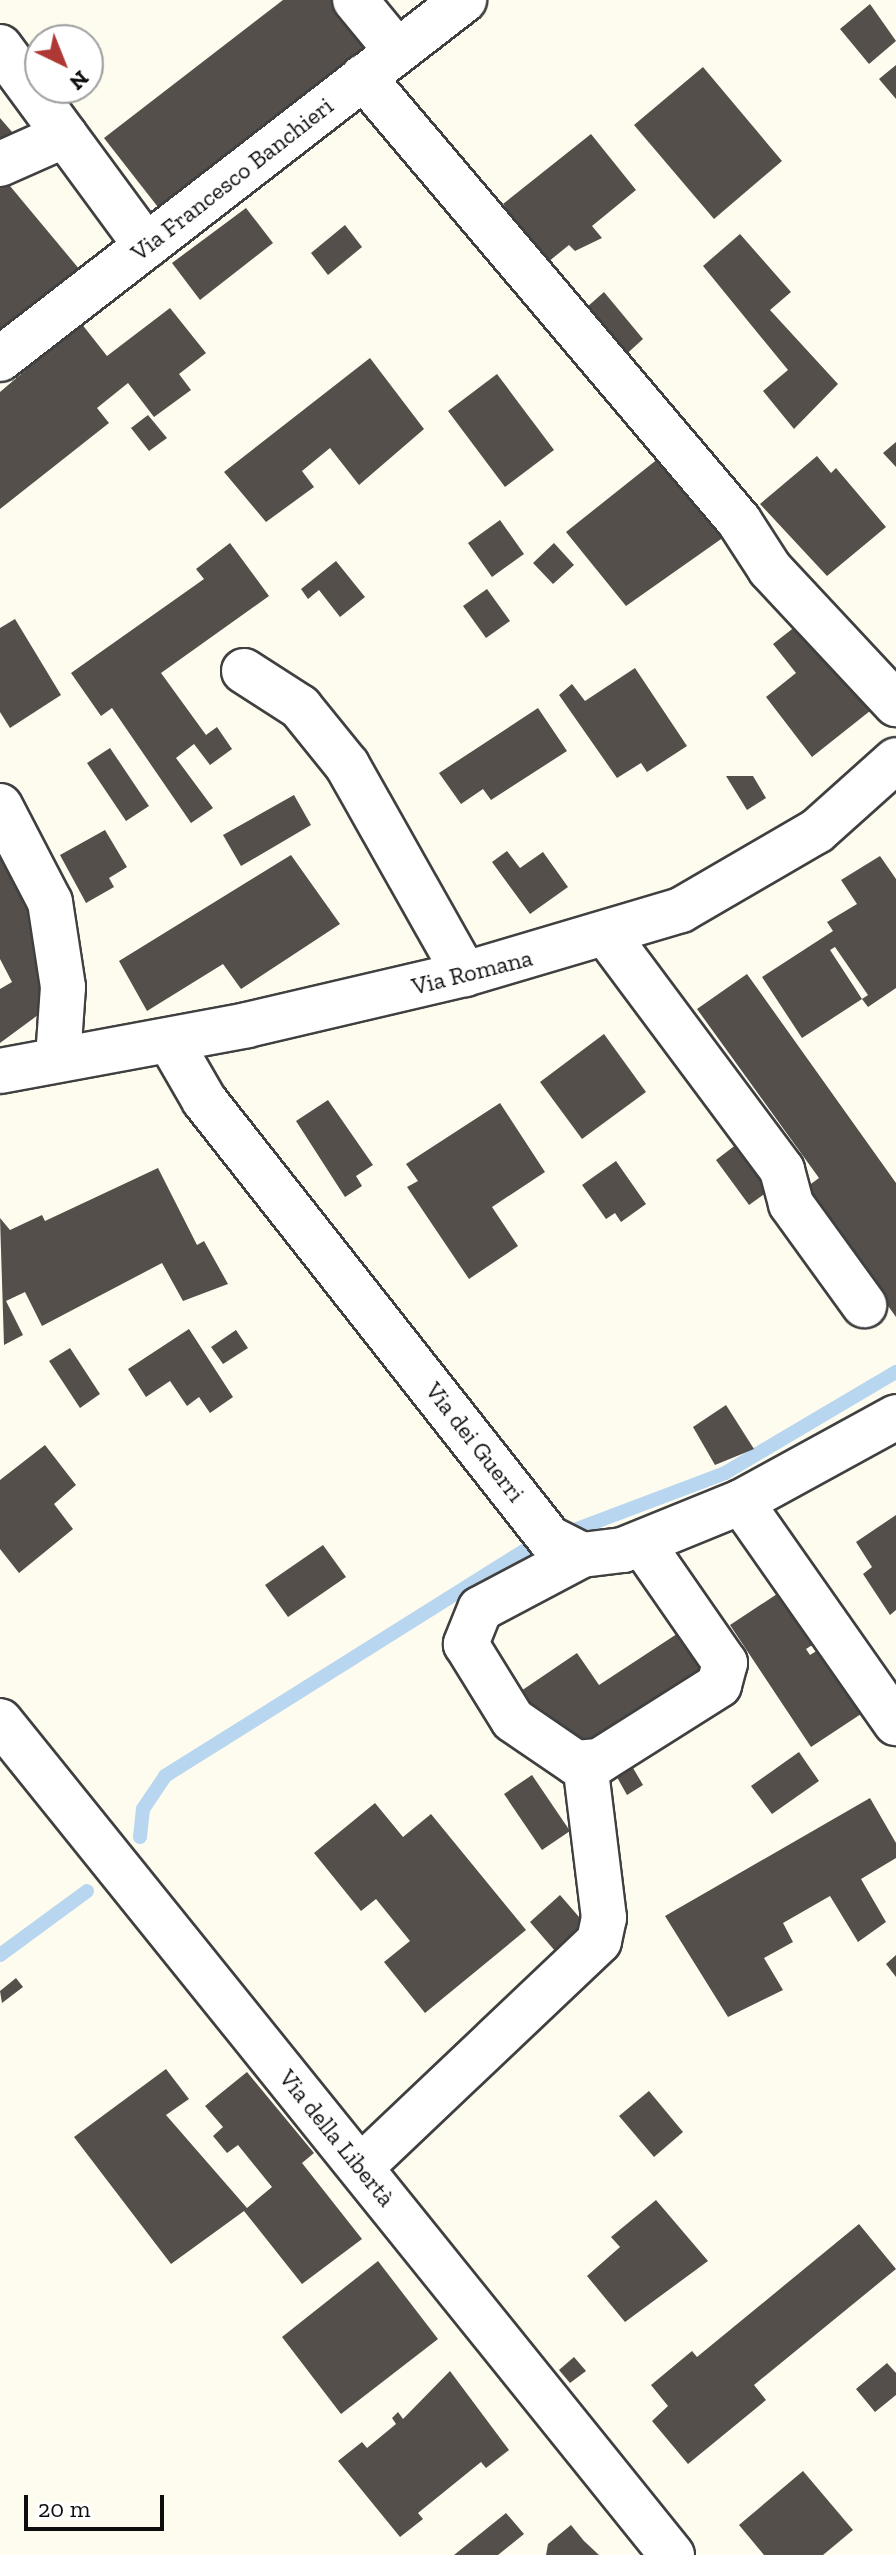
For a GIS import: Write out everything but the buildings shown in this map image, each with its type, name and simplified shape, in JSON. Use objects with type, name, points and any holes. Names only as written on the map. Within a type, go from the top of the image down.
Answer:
[{"type":"street","points":[[355,0],[380,64],[739,521],[770,569],[896,704]]},
{"type":"street","name":"Via Francesco Banchieri","points":[[0,359],[464,0]]},
{"type":"street","points":[[0,47],[146,246]]},
{"type":"street","points":[[0,164],[65,135]]},
{"type":"street","points":[[244,671],[300,707],[347,765],[465,974]]},
{"type":"street","name":"Via Romana","points":[[0,1071],[170,1041],[465,974],[607,935],[729,888],[817,831],[896,760]]},
{"type":"street","points":[[0,806],[50,902],[63,987],[58,1059]]},
{"type":"street","points":[[607,935],[782,1170],[791,1204],[864,1305]]},
{"type":"street","name":"Via dei Guerri","points":[[170,1041],[204,1100],[549,1538],[582,1555]]},
{"type":"street","points":[[642,1543],[725,1663],[719,1685],[599,1761],[585,1763],[550,1750],[513,1720],[466,1644],[480,1609],[582,1555],[642,1543],[741,1502],[896,1417]]},
{"type":"street","points":[[741,1502],[896,1723]]},
{"type":"street","name":"Via della Libertà","points":[[0,1721],[672,2555]]},
{"type":"street","points":[[361,2167],[599,1941],[604,1918],[585,1763]]},
{"type":"waterway","points":[[569,1532],[725,1473],[896,1372]]},
{"type":"waterway","points":[[140,1837],[143,1809],[165,1776],[527,1549]]},
{"type":"waterway","points":[[0,1955],[87,1891]]}]
